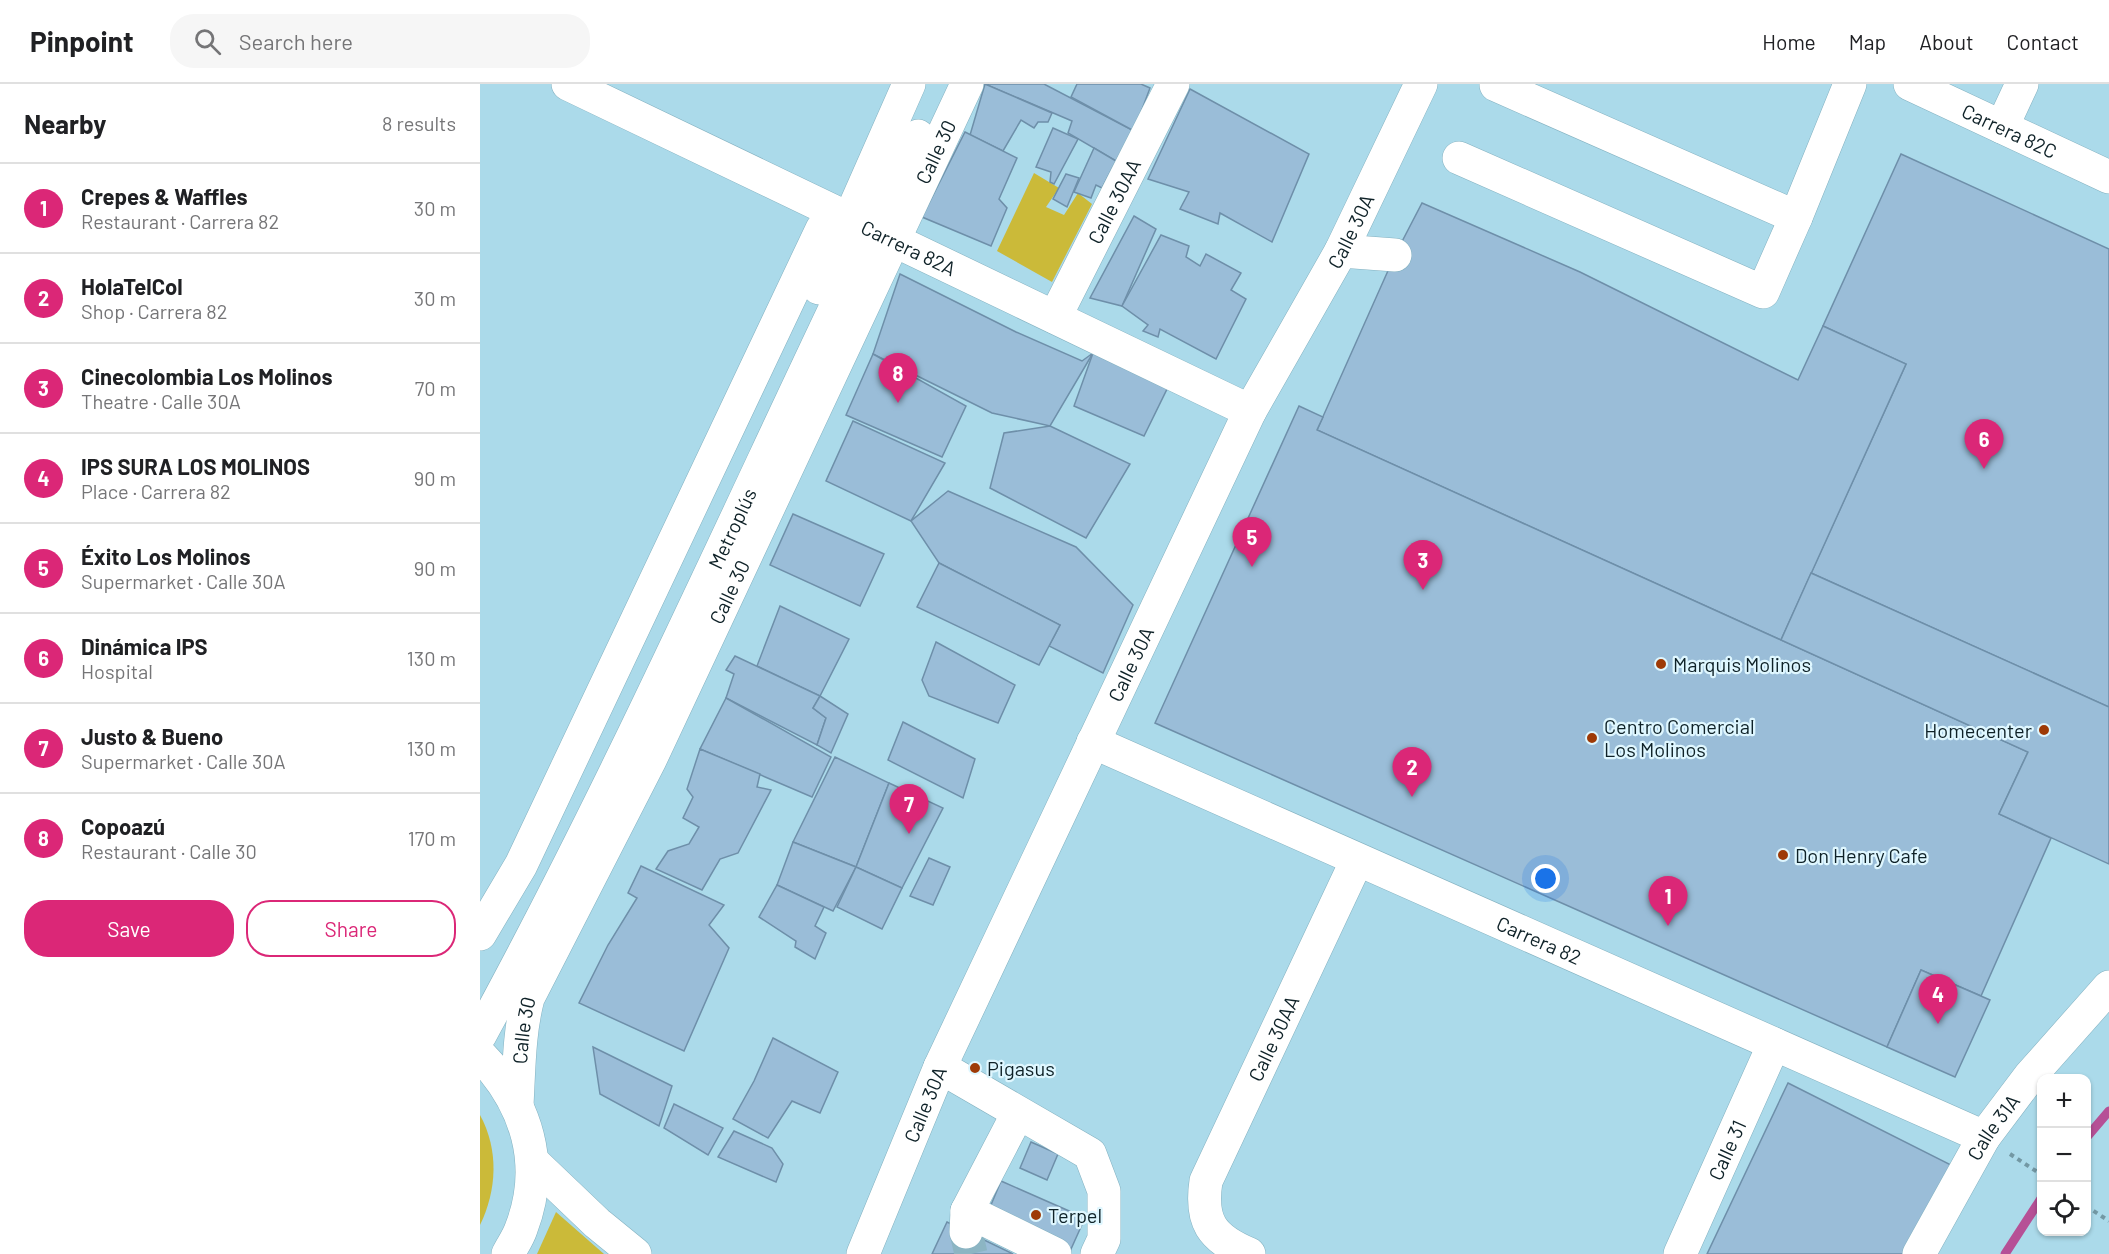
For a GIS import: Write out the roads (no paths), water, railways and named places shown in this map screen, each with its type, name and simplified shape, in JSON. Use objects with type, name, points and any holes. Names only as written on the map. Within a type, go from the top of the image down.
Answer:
[{"type":"street","name":"Carrera 82A","points":[[568,84],[1250,411]]},
{"type":"street","name":"Calle 30","points":[[518,1105],[523,1023],[528,998],[650,759],[862,225],[891,84]]},
{"type":"street","name":"Metroplús","points":[[480,1035],[598,810],[862,225],[909,84]]},
{"type":"street","name":"Metroplús","points":[[480,991],[574,808],[816,296],[862,225],[944,84]]},
{"type":"street","name":"Calle 30","points":[[480,934],[521,865],[862,225],[967,84]]},
{"type":"street","name":"Calle 30AA","points":[[1055,317],[1173,84]]},
{"type":"street","name":"Calle 30A","points":[[863,1254],[940,1067],[1250,411],[1341,251],[1420,84]]},
{"type":"street","points":[[1459,158],[1762,292],[1796,218],[1850,84]]},
{"type":"street","name":"Carrera 82C","points":[[1910,84],[1948,92],[2002,127],[2109,177]]},
{"type":"street","points":[[2002,127],[2022,84]]},
{"type":"street","points":[[1496,85],[1796,218]]},
{"type":"street","points":[[1341,251],[1395,255]]},
{"type":"street","name":"Carrera 82","points":[[1094,742],[1984,1137]]},
{"type":"street","name":"Calle 30AA","points":[[1248,1254],[1229,1246],[1206,1220],[1203,1202],[1206,1180],[1358,860]]},
{"type":"street","name":"Calle 31A","points":[[1919,1254],[1984,1137],[2030,1076],[2109,987]]},
{"type":"street","name":"Calle 31","points":[[1680,1254],[1774,1044]]},
{"type":"street","points":[[480,1055],[498,1074],[518,1105],[527,1132],[532,1161],[530,1196],[521,1230],[508,1254]]},
{"type":"street","points":[[940,1067],[1090,1154],[1104,1191],[1104,1239],[1098,1254]]},
{"type":"street","points":[[1018,1113],[967,1221],[1055,1254]]},
{"type":"street","points":[[532,1161],[597,1222],[636,1254]]},
{"type":"waterway","points":[[2091,1132],[2109,1111]]},
{"type":"waterway","points":[[2005,1254],[2037,1205]]},
{"type":"tunnel","points":[[966,1232],[971,1254]]},
{"type":"place","name":"Copoazú","points":[[898,403]]},
{"type":"place","name":"Dinámica IPS","points":[[1984,469]]},
{"type":"place","name":"Éxito Los Molinos","points":[[1252,567]]},
{"type":"place","name":"Cinecolombia Los Molinos","points":[[1423,590]]},
{"type":"place","name":"Marquis Molinos","points":[[1661,664]]},
{"type":"place","name":"Homecenter","points":[[2044,730]]},
{"type":"place","name":"Centro Comercial Los Molinos","points":[[1592,738]]},
{"type":"place","name":"HolaTelCol","points":[[1412,797]]},
{"type":"place","name":"Justo & Bueno","points":[[909,834]]},
{"type":"place","name":"Don Henry Cafe","points":[[1783,855]]},
{"type":"place","name":"Crepes & Waffles","points":[[1668,926]]},
{"type":"place","name":"IPS SURA LOS MOLINOS","points":[[1938,1024]]},
{"type":"place","name":"Pigasus","points":[[975,1068]]},
{"type":"place","name":"Terpel","points":[[1036,1215]]}]
